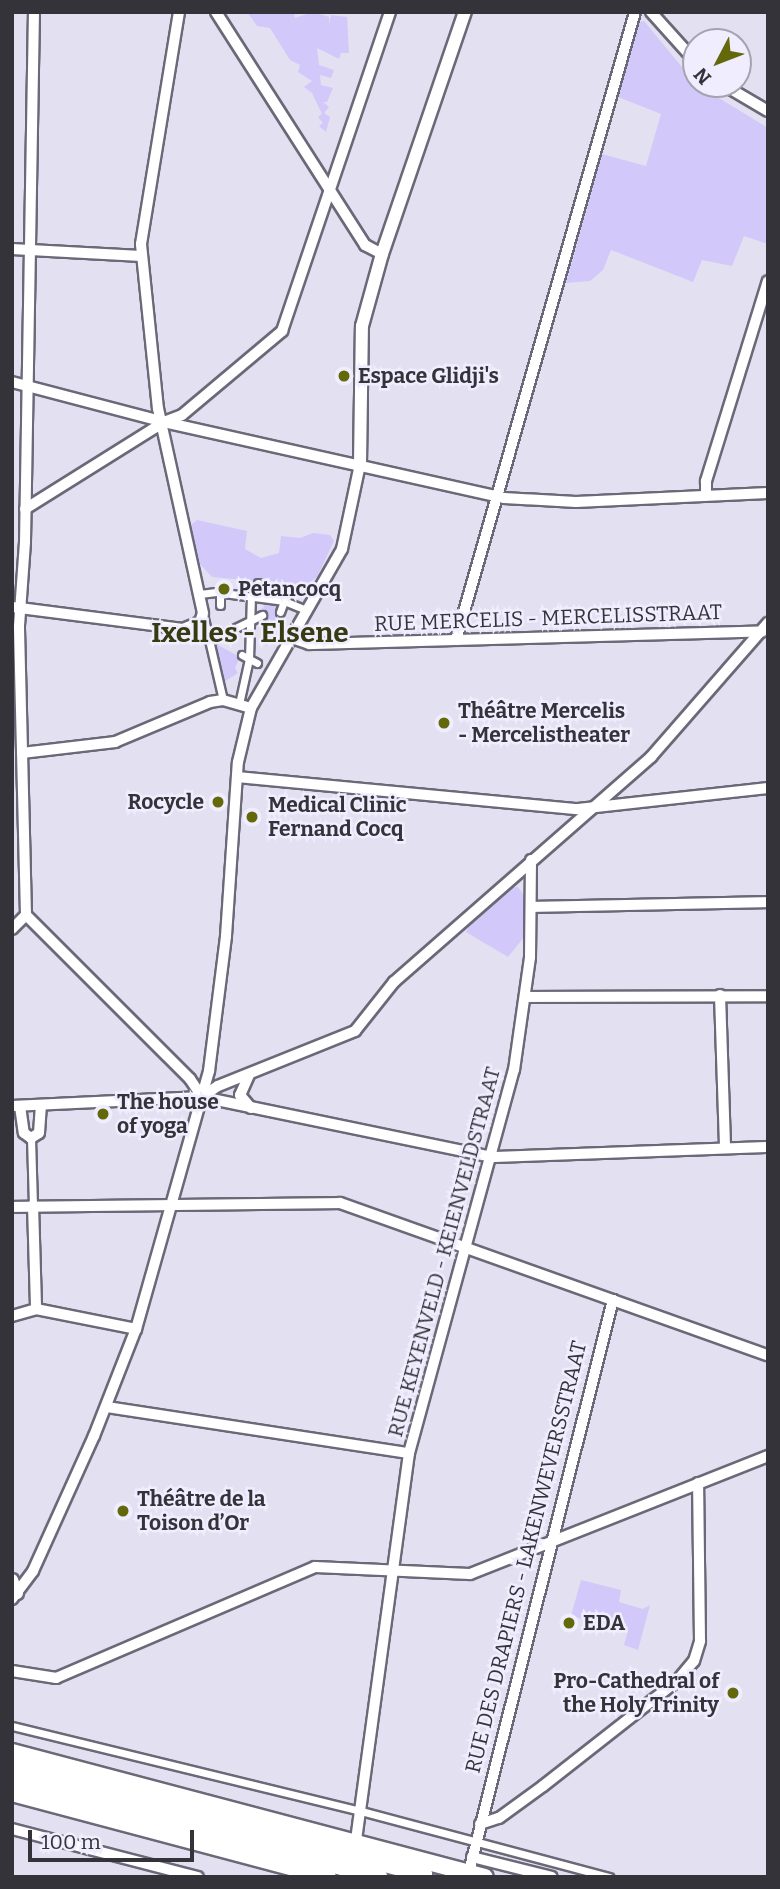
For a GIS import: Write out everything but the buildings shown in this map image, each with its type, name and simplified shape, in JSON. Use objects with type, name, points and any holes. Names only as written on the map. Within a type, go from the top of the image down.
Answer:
[{"type":"main road","points":[[12,1752],[464,1868],[485,1877]]},
{"type":"main road","points":[[39,1759],[149,1809],[204,1844]]},
{"type":"main road","points":[[12,1767],[379,1877]]},
{"type":"main road","points":[[12,1780],[149,1809],[427,1875]]},
{"type":"main road","points":[[12,1793],[328,1877]]},
{"type":"main road","points":[[95,1815],[149,1809]]},
{"type":"street","points":[[34,12],[25,509],[17,607],[17,774],[26,915],[190,1079],[202,1097]]},
{"type":"street","points":[[179,12],[141,256],[158,409],[164,422],[191,575],[200,594],[223,700]]},
{"type":"street","points":[[216,12],[365,245],[382,254]]},
{"type":"street","points":[[25,509],[164,422],[182,415],[282,331],[390,12]]},
{"type":"street","points":[[15,1596],[33,1571],[107,1407],[136,1329],[202,1097],[226,936],[237,777],[251,708],[289,637],[322,588],[348,531],[360,464],[362,326],[382,254],[465,12]]},
{"type":"street","points":[[456,640],[635,12]]},
{"type":"street","points":[[651,12],[682,46]]},
{"type":"street","points":[[746,98],[768,111]]},
{"type":"street","points":[[12,249],[141,256]]},
{"type":"street","points":[[706,495],[706,481],[768,281]]},
{"type":"street","points":[[12,382],[164,422],[360,464],[496,497],[576,502],[768,493]]},
{"type":"street","points":[[240,704],[258,583]]},
{"type":"street","points":[[200,594],[220,593],[284,601],[306,610]]},
{"type":"street","points":[[220,593],[220,605]]},
{"type":"street","points":[[280,612],[284,601]]},
{"type":"street","points":[[17,607],[183,629],[200,622],[203,613]]},
{"type":"street","points":[[211,640],[262,615]]},
{"type":"street","points":[[202,1097],[355,1031],[394,982],[651,757],[766,628]]},
{"type":"street","name":"RUE MERCELIS - MERCELISSTRAAT","points":[[289,637],[309,644],[766,628]]},
{"type":"street","points":[[211,640],[219,643]]},
{"type":"street","points":[[245,657],[257,663]]},
{"type":"street","points":[[17,753],[115,742],[223,700],[251,708]]},
{"type":"street","points":[[237,777],[592,807],[768,788]]},
{"type":"street","name":"RUE KEYENVELD - KEIENVELDSTRAAT","points":[[356,1840],[409,1453],[493,1157],[514,1070],[534,907],[531,860]]},
{"type":"street","points":[[534,907],[768,902]]},
{"type":"street","points":[[12,929],[26,915]]},
{"type":"street","points":[[720,995],[725,1148]]},
{"type":"street","points":[[525,997],[768,996]]},
{"type":"street","points":[[250,1075],[240,1095],[253,1110]]},
{"type":"street","points":[[31,1138],[24,1133],[16,1106],[202,1097],[253,1110],[493,1157],[768,1147]]},
{"type":"street","points":[[31,1138],[39,1133],[41,1105]]},
{"type":"street","points":[[31,1138],[36,1309]]},
{"type":"street","points":[[12,1207],[340,1203],[768,1354]]},
{"type":"street","name":"RUE DES DRAPIERS - LAKENWEVERSSTRAAT","points":[[464,1868],[480,1824],[613,1300]]},
{"type":"street","points":[[12,1316],[36,1309],[136,1329]]},
{"type":"street","points":[[107,1407],[409,1453]]},
{"type":"street","points":[[12,1671],[56,1678],[316,1567],[470,1574],[768,1456]]},
{"type":"street","points":[[480,1824],[499,1818],[543,1786],[677,1681],[694,1661],[700,1641],[698,1483]]},
{"type":"street","points":[[12,1580],[15,1596]]},
{"type":"street","points":[[12,1726],[361,1811],[609,1877]]},
{"type":"street","points":[[12,1829],[198,1877]]},
{"type":"street","points":[[427,1875],[438,1869],[464,1868],[552,1877]]},
{"type":"shaded area","points":[[247,12],[294,12],[295,18],[313,12],[329,17],[329,24],[331,15],[347,17],[349,53],[341,53],[339,59],[317,48],[319,65],[334,70],[331,78],[320,75],[321,85],[333,88],[327,102],[323,102],[329,107],[324,113],[330,117],[326,132],[319,126],[323,123],[318,117],[322,114],[312,93],[304,87],[312,81],[298,72],[300,65],[290,60],[270,28],[257,26]]},
{"type":"shaded area","points":[[644,21],[682,67],[682,98],[719,98],[768,128],[768,244],[744,236],[732,266],[702,260],[693,282],[611,250],[603,270],[590,281],[566,283],[602,154],[646,166],[661,114],[618,97],[639,22]]},
{"type":"shaded area","points":[[197,520],[247,531],[245,549],[261,558],[279,553],[281,536],[300,538],[313,533],[330,535],[334,541],[317,577],[305,586],[212,577],[200,564],[191,525]]},
{"type":"shaded area","points":[[266,604],[277,605],[283,618],[267,646],[261,642],[265,633],[261,610]]},
{"type":"shaded area","points":[[218,645],[240,657],[235,668],[238,673],[221,684],[214,648]]},
{"type":"shaded area","points":[[518,887],[526,898],[525,936],[508,957],[466,932],[472,919],[508,888]]},
{"type":"shaded area","points":[[581,1580],[621,1590],[619,1602],[643,1609],[650,1605],[638,1650],[624,1645],[628,1631],[571,1616]]},
{"type":"tunnel","points":[[431,1876],[444,1877]]},
{"type":"place","name":"Espace Glidji's","points":[[344,376]]},
{"type":"place","name":"Petancocq","points":[[224,589]]},
{"type":"place","name":"Théâtre Mercelis - Mercelistheater","points":[[444,723]]},
{"type":"place","name":"Rocycle","points":[[218,802]]},
{"type":"place","name":"Medical Clinic Fernand Cocq","points":[[252,817]]},
{"type":"place","name":"The house of yoga","points":[[103,1114]]},
{"type":"place","name":"Théâtre de la Toison d’Or","points":[[123,1511]]},
{"type":"place","name":"EDA","points":[[569,1623]]},
{"type":"place","name":"Pro-Cathedral of the Holy Trinity","points":[[733,1693]]},
{"type":"district","name":"Ixelles - Elsene","points":[[250,633]]}]
